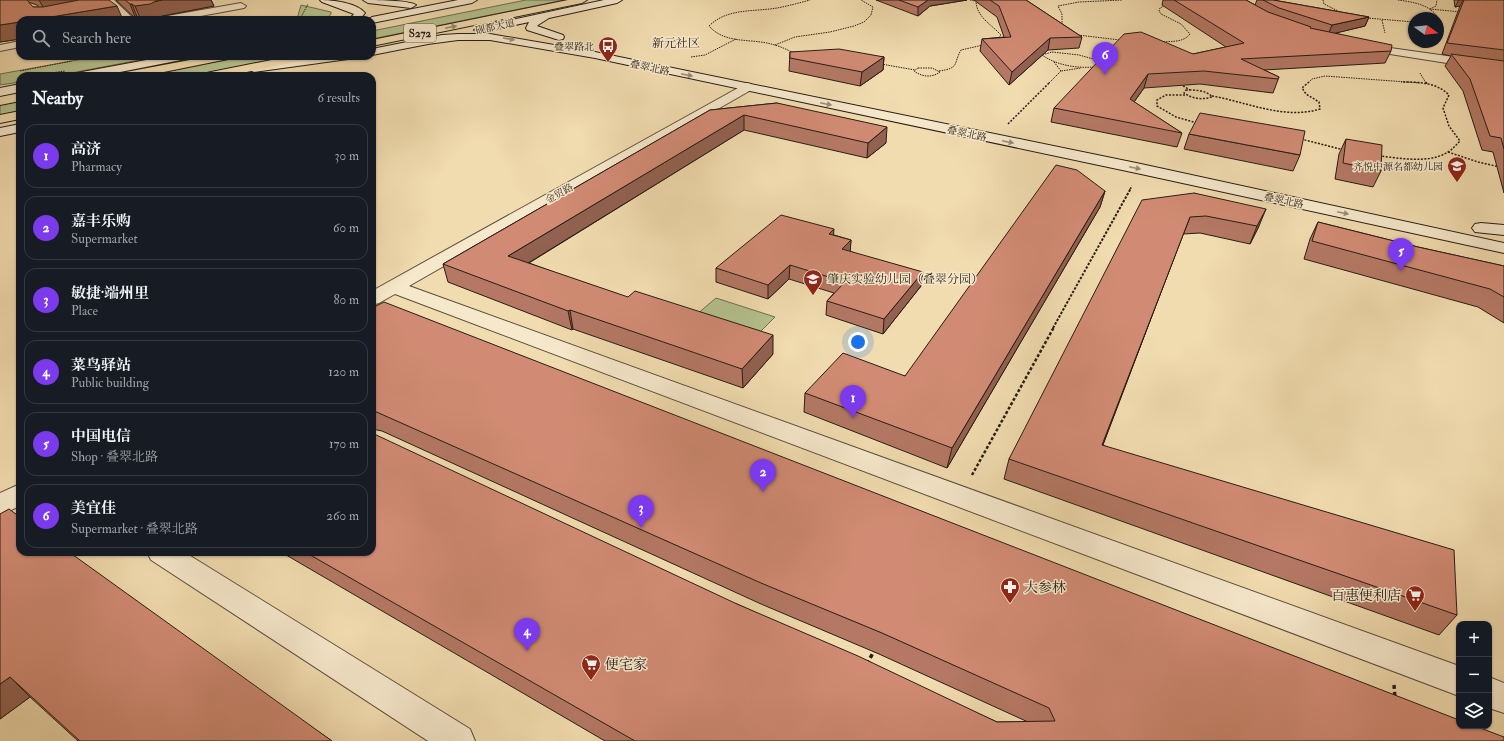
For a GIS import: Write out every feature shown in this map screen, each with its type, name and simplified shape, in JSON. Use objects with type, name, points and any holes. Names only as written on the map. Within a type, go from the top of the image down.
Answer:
[{"type":"main road","name":"砚都大道","points":[[376,42],[582,0]]},
{"type":"main road","name":"砚都大道","points":[[376,27],[481,6]]},
{"type":"main road","points":[[146,72],[208,60]]},
{"type":"main road","points":[[230,72],[289,60]]},
{"type":"main road","points":[[0,101],[16,98]]},
{"type":"main road","points":[[0,120],[16,116]]},
{"type":"street","points":[[325,0],[358,11],[360,13],[357,16]]},
{"type":"street","points":[[337,3],[345,4],[360,0]]},
{"type":"street","points":[[368,0],[400,5],[456,3]]},
{"type":"street","points":[[376,19],[472,0]]},
{"type":"street","points":[[594,5],[609,0]]},
{"type":"street","name":"砚都大道","points":[[376,51],[617,0]]},
{"type":"street","points":[[100,8],[111,3],[126,16]]},
{"type":"street","points":[[185,16],[241,6]]},
{"type":"street","name":"叠翠北路","points":[[545,16],[532,23],[532,28],[564,39],[611,50],[1388,209]]},
{"type":"street","name":"叠翠北路","points":[[428,40],[458,37],[490,37],[540,44],[1141,169],[1477,232],[1504,232]]},
{"type":"street","points":[[540,44],[540,41],[547,39],[564,39]]},
{"type":"street","points":[[1350,44],[1385,51],[1504,68]]},
{"type":"street","points":[[0,48],[16,45]]},
{"type":"street","points":[[103,72],[165,60]]},
{"type":"street","points":[[240,70],[317,60]]},
{"type":"street","points":[[281,72],[336,60]]},
{"type":"street","name":"金贸路","points":[[382,293],[747,87]]},
{"type":"street","points":[[0,92],[16,89]]},
{"type":"street","points":[[0,132],[16,129]]},
{"type":"street","points":[[1477,232],[1504,249]]},
{"type":"street","points":[[382,293],[960,496],[1456,680]]},
{"type":"street","points":[[0,505],[16,496]]},
{"type":"street","points":[[167,556],[458,741]]},
{"type":"street","points":[[1492,693],[1504,698]]},
{"type":"path","points":[[302,16],[310,0]]},
{"type":"path","points":[[797,55],[775,45],[736,39],[712,32],[709,26],[713,21],[722,16],[778,8],[810,0]]},
{"type":"path","points":[[775,45],[784,40],[797,36],[844,29],[861,23],[870,18],[873,12],[873,7],[861,0]]},
{"type":"path","points":[[970,0],[976,0],[975,8],[979,14],[1001,34],[992,42]]},
{"type":"path","points":[[1063,28],[1061,21],[1062,14],[1058,6],[1061,3],[1080,0],[1122,0]]},
{"type":"path","points":[[1323,0],[1322,2],[1327,7],[1346,14]]},
{"type":"path","points":[[1398,0],[1430,9],[1467,13]]},
{"type":"path","points":[[1430,9],[1436,6],[1437,0]]},
{"type":"path","points":[[1155,42],[1179,41],[1187,38],[1190,34],[1181,24],[1161,14],[1159,11],[1160,8],[1168,5]]},
{"type":"path","points":[[1430,9],[1434,12]]},
{"type":"path","points":[[1364,18],[1408,22]]},
{"type":"path","points":[[1077,34],[1096,38],[1120,40]]},
{"type":"path","points":[[687,58],[705,55],[736,39]]},
{"type":"path","points":[[880,64],[915,70],[927,68],[939,71],[949,70],[956,65],[958,54],[961,50],[987,44]]},
{"type":"path","points":[[1085,67],[1054,62],[1046,59],[1042,55],[1052,52],[1080,55],[1095,58],[1104,62],[1105,65]]},
{"type":"path","points":[[15,72],[77,60]]},
{"type":"path","points":[[1054,62],[1061,71]]},
{"type":"path","points":[[1002,130],[1061,71],[1085,67],[1110,66]]},
{"type":"path","points":[[915,70],[915,73],[926,76],[936,75],[939,71]]},
{"type":"path","points":[[1420,72],[1427,84]]},
{"type":"path","points":[[1185,95],[1184,92],[1190,90],[1201,91],[1212,96],[1271,110],[1293,113],[1309,113],[1320,109],[1319,102],[1306,94],[1302,88],[1312,79],[1325,76],[1344,76],[1427,84],[1446,91],[1449,95],[1443,108],[1448,126],[1460,141],[1448,152],[1432,157],[1406,158],[1375,155]]},
{"type":"path","points":[[1177,82],[1190,90]]},
{"type":"path","points":[[1202,124],[1164,111],[1157,106],[1157,100],[1166,95],[1185,95],[1194,98],[1206,99],[1212,96]]},
{"type":"path","points":[[1299,138],[1349,151]]},
{"type":"path","points":[[1448,152],[1478,162],[1504,168]]},
{"type":"path","points":[[960,496],[1141,169]]},
{"type":"path","points":[[866,665],[877,645]]},
{"type":"path","points":[[1393,657],[1395,703]]},
{"type":"green space","points":[[526,0],[564,0],[376,38],[376,30]]},
{"type":"green space","points":[[301,5],[331,12],[329,16],[298,16]]},
{"type":"green space","points":[[77,60],[140,60],[76,72],[16,72],[16,83],[0,85],[0,74]]},
{"type":"green space","points":[[225,60],[270,60],[212,72],[164,72]]},
{"type":"green space","points":[[16,102],[16,112],[0,115],[0,105]]},
{"type":"green space","points":[[716,298],[775,317],[756,336],[696,315]]},
{"type":"building","points":[[0,0],[27,0],[33,7],[43,7],[79,0],[109,0],[117,6],[57,16],[16,16],[16,23],[0,25]]},
{"type":"building","points":[[125,0],[162,0],[150,4],[135,6]]},
{"type":"building","points":[[899,0],[928,0],[918,7]]},
{"type":"building","points":[[990,0],[1026,0],[1082,37],[1050,38],[1012,72],[982,39],[1011,37],[999,6]]},
{"type":"building","points":[[1174,0],[1246,0],[1268,12],[1311,27],[1310,28],[1392,45],[1391,51],[1241,59],[1279,77],[1278,79],[1204,71],[1148,74],[1130,99],[1182,133],[1054,108],[1124,34],[1141,32],[1193,54],[1244,43]]},
{"type":"building","points":[[1263,0],[1273,0],[1369,17],[1332,25],[1279,8]]},
{"type":"building","points":[[1464,0],[1504,0],[1504,50],[1447,43]]},
{"type":"building","points":[[839,49],[884,57],[862,72],[790,58],[790,52]]},
{"type":"building","points":[[1451,54],[1504,61],[1504,149],[1501,138],[1490,136],[1470,79]]},
{"type":"building","points":[[777,103],[887,127],[868,143],[744,115],[508,256],[628,297],[635,291],[773,335],[742,369],[570,310],[568,311],[443,264],[710,110]]},
{"type":"building","points":[[1200,113],[1305,131],[1300,155],[1189,134]]},
{"type":"building","points":[[1346,139],[1382,145],[1381,171],[1343,163]]},
{"type":"building","points":[[1056,165],[1077,170],[1105,191],[952,448],[805,393],[843,353],[905,376]]},
{"type":"building","points":[[1194,193],[1266,209],[1257,226],[1206,216],[1190,217],[1102,445],[1454,550],[1457,615],[1009,459],[1142,200]]},
{"type":"building","points":[[781,215],[834,229],[829,234],[851,240],[842,249],[923,272],[884,319],[827,301],[845,282],[790,265],[768,285],[716,268]]},
{"type":"building","points":[[1318,222],[1418,247],[1504,266],[1504,297],[1490,289],[1312,241]]},
{"type":"building","points":[[384,302],[1456,719],[1456,729],[1483,729],[1504,737],[1504,741],[635,741],[312,556],[376,556],[376,435],[737,604],[858,656],[997,722],[1055,721],[1049,708],[882,633],[761,583],[376,412],[376,306]]},
{"type":"building","points":[[9,509],[16,514],[16,556],[75,556],[332,741],[80,741],[10,677],[0,684],[0,514]]},
{"type":"place","name":"叠翠路北","points":[[608,63]]},
{"type":"place","name":"美宜佳","points":[[1105,75]]},
{"type":"place","name":"齐悦中源名都幼儿园","points":[[1457,183]]},
{"type":"place","name":"中国电信","points":[[1401,271]]},
{"type":"place","name":"肇庆实验幼儿园（叠翠分园）","points":[[813,296]]},
{"type":"place","name":"高济","points":[[853,418]]},
{"type":"place","name":"嘉丰乐购","points":[[763,492]]},
{"type":"place","name":"敏捷·端州里","points":[[641,528]]},
{"type":"place","name":"大参林","points":[[1010,604]]},
{"type":"place","name":"百惠便利店","points":[[1415,612]]},
{"type":"place","name":"菜鸟驿站","points":[[527,651]]},
{"type":"place","name":"便宅家","points":[[591,681]]},
{"type":"district","name":"新元社区","points":[[676,43]]}]
